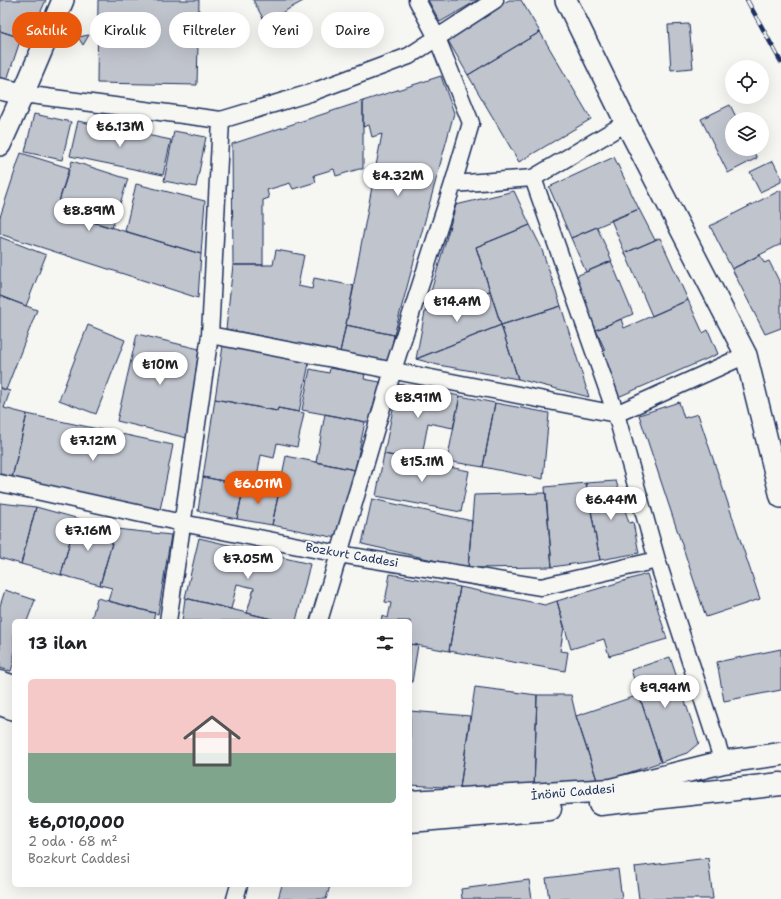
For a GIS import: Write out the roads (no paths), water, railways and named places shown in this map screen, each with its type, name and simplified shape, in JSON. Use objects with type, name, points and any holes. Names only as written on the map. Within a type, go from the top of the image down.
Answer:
[{"type":"main road","points":[[0,682],[12,686]]},
{"type":"main road","points":[[0,704],[12,708]]},
{"type":"main road","name":"İnönü Caddesi","points":[[412,802],[611,790],[723,762],[781,754]]},
{"type":"main road","name":"İnönü Caddesi","points":[[412,821],[622,802],[781,784]]},
{"type":"street","points":[[0,145],[63,0]]},
{"type":"street","points":[[320,619],[393,370],[453,184],[471,123],[437,38],[417,0]]},
{"type":"street","points":[[0,89],[23,94],[221,120],[310,93],[409,56],[495,0]]},
{"type":"street","points":[[566,0],[626,123],[746,355],[781,497]]},
{"type":"street","points":[[168,619],[210,335],[221,120]]},
{"type":"street","points":[[453,184],[533,178],[626,123]]},
{"type":"street","points":[[533,178],[616,414],[657,560],[723,762]]},
{"type":"street","points":[[210,335],[616,414],[746,355]]},
{"type":"street","name":"Bozkurt Caddesi","points":[[0,483],[182,523],[340,554],[541,587],[657,560]]},
{"type":"street","points":[[235,899],[238,887]]},
{"type":"railway","points":[[747,0],[781,62]]}]
